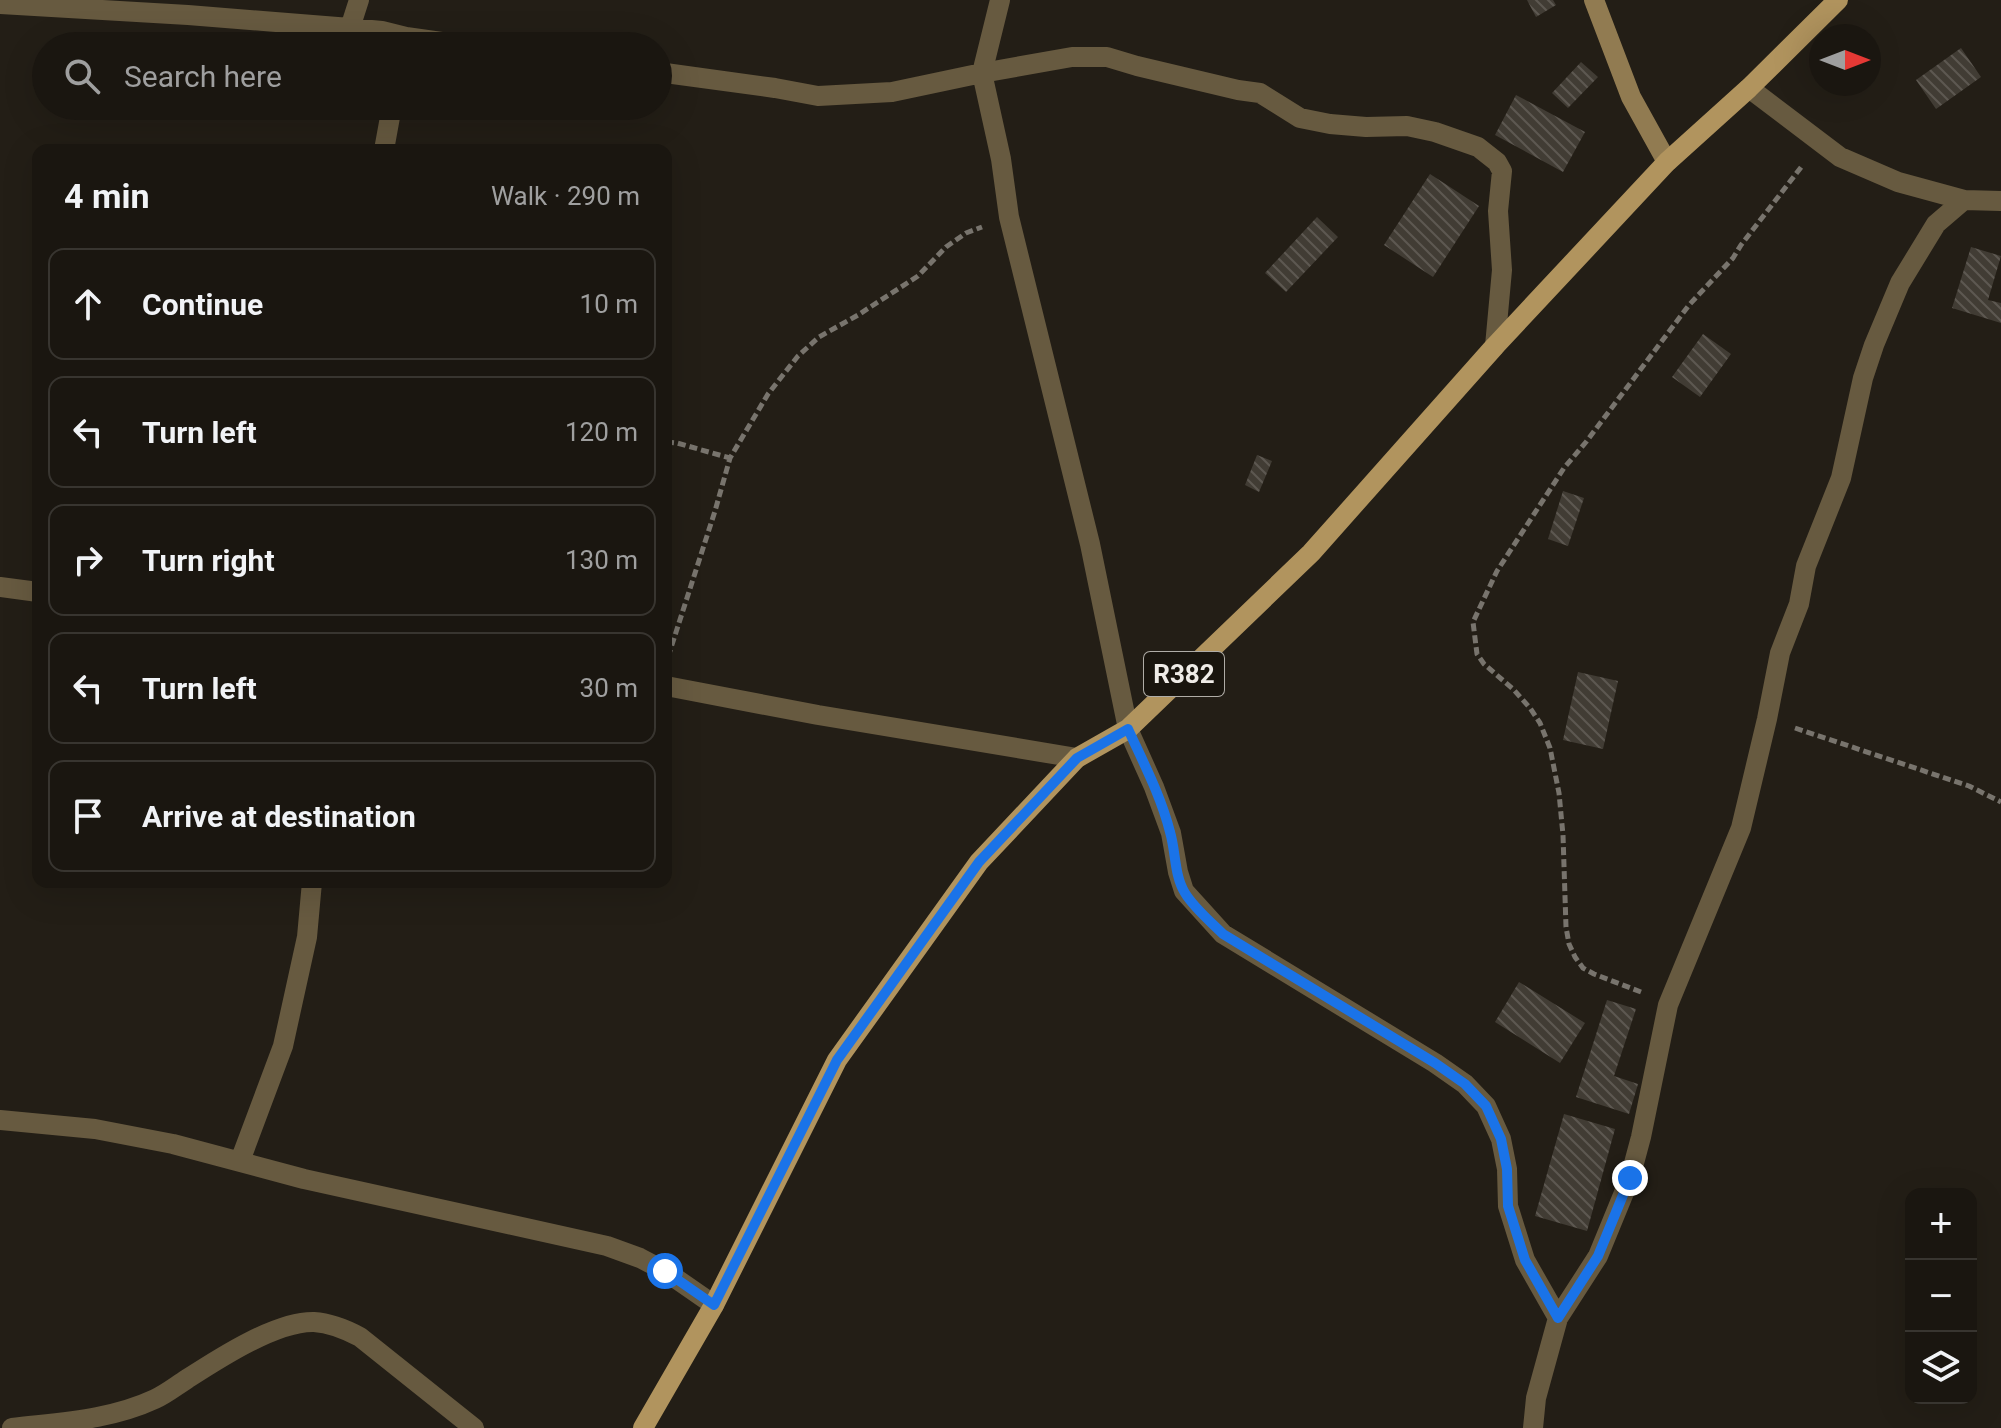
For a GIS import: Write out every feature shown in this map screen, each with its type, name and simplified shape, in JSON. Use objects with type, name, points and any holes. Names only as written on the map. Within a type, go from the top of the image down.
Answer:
[{"type":"main road","name":"R382","points":[[643,1428],[714,1305],[837,1060],[979,862],[1077,758],[1128,729],[1311,553],[1495,346],[1667,162],[1749,88],[1838,0]]},
{"type":"street","points":[[350,28],[359,0]]},
{"type":"street","points":[[1000,0],[982,73],[1001,159],[1009,217],[1090,544],[1128,729],[1171,833],[1184,891],[1223,934],[1435,1063],[1465,1084],[1486,1106],[1501,1139],[1507,1169],[1508,1206],[1525,1260],[1558,1318]]},
{"type":"street","points":[[1594,0],[1631,97],[1667,162]]},
{"type":"street","points":[[0,4],[188,15],[384,32]]},
{"type":"street","points":[[672,74],[818,96],[892,92],[1072,57],[1107,57],[1260,93],[1300,118],[1366,127],[1407,126],[1435,132],[1478,147],[1497,162],[1502,171],[1498,211],[1502,270],[1495,346]]},
{"type":"street","points":[[1749,88],[1840,157],[1898,182],[1964,200],[2001,201]]},
{"type":"street","points":[[385,144],[389,120]]},
{"type":"street","points":[[1533,1428],[1536,1398],[1558,1318],[1598,1256],[1630,1178],[1668,1005],[1741,828],[1780,653],[1799,604],[1806,566],[1841,478],[1863,378],[1874,345],[1900,283],[1936,224],[1964,200]]},
{"type":"street","points":[[0,587],[32,591]]},
{"type":"street","points":[[672,687],[1077,758]]},
{"type":"street","points":[[240,1161],[283,1046],[307,937],[311,888]]},
{"type":"street","points":[[0,1120],[95,1129],[173,1144],[304,1179],[607,1246],[665,1271],[714,1305]]},
{"type":"street","points":[[12,1428],[89,1419],[126,1409],[157,1398],[252,1341],[283,1329],[316,1322],[343,1328],[360,1337],[474,1428]]},
{"type":"path","points":[[1668,1005],[1594,974],[1583,968],[1575,957],[1566,927],[1563,835],[1550,748],[1530,708],[1477,654],[1473,622],[1497,571],[1564,468],[1689,305],[1733,258],[1820,143]]},
{"type":"path","points":[[672,646],[730,458],[768,394],[798,356],[819,337],[918,276],[946,247],[966,233],[1009,217]]},
{"type":"path","points":[[672,443],[730,458]]},
{"type":"path","points":[[1767,719],[1955,781],[2001,802]]},
{"type":"building","points":[[1527,0],[1553,0],[1556,5],[1536,17]]},
{"type":"building","points":[[1961,48],[1981,77],[1936,109],[1916,80]]},
{"type":"building","points":[[1581,62],[1598,77],[1568,108],[1552,93]]},
{"type":"building","points":[[1516,95],[1585,132],[1563,172],[1495,135]]},
{"type":"building","points":[[1430,174],[1479,206],[1433,277],[1384,245]]},
{"type":"building","points":[[1317,217],[1338,237],[1286,292],[1265,273]]},
{"type":"building","points":[[1971,247],[2001,256],[1988,300],[2001,303],[2001,323],[1952,308]]},
{"type":"building","points":[[1703,334],[1731,354],[1700,397],[1672,377]]},
{"type":"building","points":[[1257,455],[1272,461],[1259,492],[1245,485]]},
{"type":"building","points":[[1563,491],[1584,498],[1568,546],[1548,539]]},
{"type":"building","points":[[1578,672],[1618,681],[1603,749],[1563,740]]},
{"type":"building","points":[[1519,982],[1585,1023],[1560,1063],[1495,1022]]},
{"type":"building","points":[[1607,1000],[1636,1009],[1614,1076],[1638,1084],[1629,1114],[1576,1097]]},
{"type":"building","points":[[1564,1114],[1615,1129],[1587,1231],[1535,1216]]},
{"type":"route","points":[[665,1271],[714,1305],[837,1060],[979,862],[1077,758],[1128,729],[1171,833],[1184,891],[1195,906],[1223,934],[1435,1063],[1465,1084],[1486,1106],[1501,1139],[1507,1169],[1508,1206],[1525,1260],[1558,1318],[1598,1256],[1630,1178]]}]
